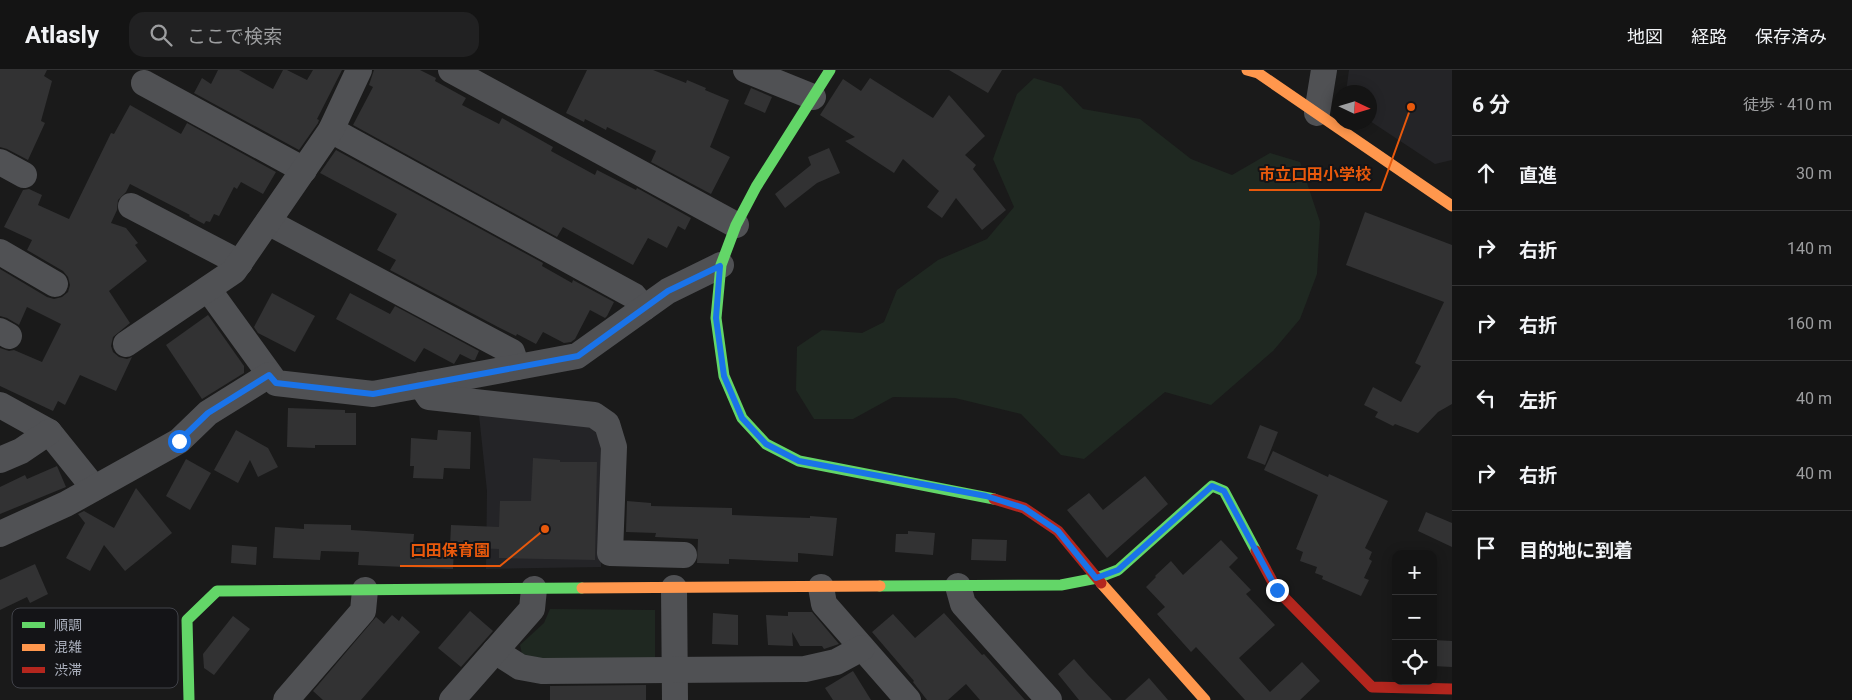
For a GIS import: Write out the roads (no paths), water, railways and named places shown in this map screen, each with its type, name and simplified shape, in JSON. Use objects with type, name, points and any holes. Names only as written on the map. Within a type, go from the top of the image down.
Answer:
[{"type":"street","points":[[126,344],[234,271],[331,130],[359,70]]},
{"type":"street","points":[[451,70],[736,225]]},
{"type":"street","points":[[746,70],[813,97]]},
{"type":"street","points":[[830,70],[756,187],[736,225],[720,266],[716,318],[724,376],[742,418],[766,444],[799,461],[986,496],[1024,508],[1058,531],[1096,578],[1205,700]]},
{"type":"street","points":[[1247,70],[1258,74],[1318,113],[1452,206]]},
{"type":"street","points":[[1318,113],[1324,70]]},
{"type":"street","points":[[144,83],[304,170]]},
{"type":"street","points":[[331,130],[634,296],[644,308]]},
{"type":"street","points":[[0,162],[24,175]]},
{"type":"street","points":[[131,206],[240,263]]},
{"type":"street","points":[[268,222],[512,352],[517,367]]},
{"type":"street","points":[[0,252],[55,284]]},
{"type":"street","points":[[208,289],[276,383],[373,394],[578,356],[668,291],[720,266]]},
{"type":"street","points":[[0,534],[66,504],[179,441],[208,413],[269,375]]},
{"type":"street","points":[[420,385],[429,397],[594,415],[607,424],[614,447],[610,553],[684,555]]},
{"type":"street","points":[[0,405],[49,432],[94,488]]},
{"type":"street","points":[[0,460],[21,451],[49,432]]},
{"type":"street","points":[[189,700],[187,620],[216,591],[1061,585],[1096,578],[1118,570],[1212,486],[1224,491],[1277,590],[1372,687],[1452,689]]},
{"type":"street","points":[[958,586],[963,604],[1049,700]]},
{"type":"street","points":[[821,587],[824,604],[908,700]]},
{"type":"street","points":[[674,588],[675,700]]},
{"type":"street","points":[[452,700],[532,609],[534,589]]},
{"type":"street","points":[[286,700],[363,611],[366,590]]},
{"type":"street","points":[[495,651],[520,667],[542,671],[805,669],[836,662],[862,648]]},
{"type":"place","name":"市立口田小学校","points":[[1411,107]]},
{"type":"place","name":"口田保育園","points":[[545,529]]}]
